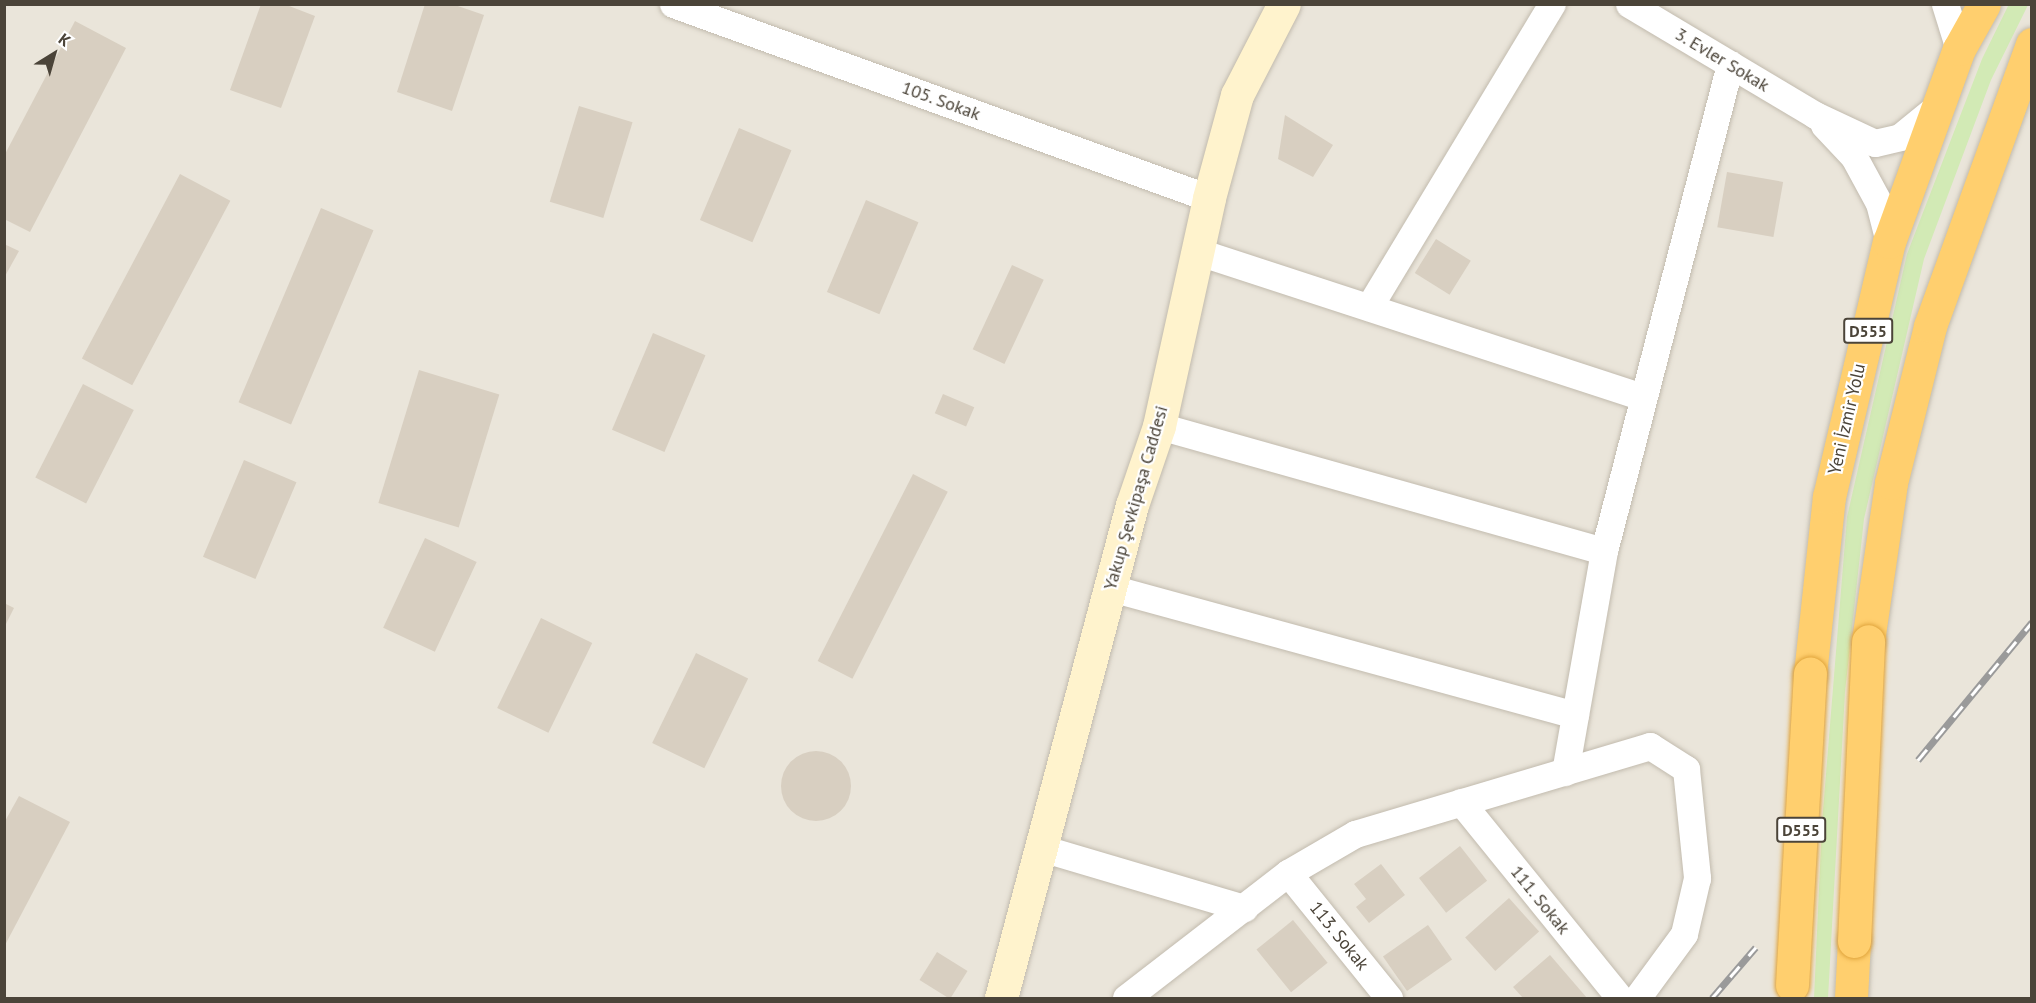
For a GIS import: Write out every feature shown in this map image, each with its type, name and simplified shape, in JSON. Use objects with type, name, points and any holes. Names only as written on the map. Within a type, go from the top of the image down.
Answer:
[{"type":"highway","name":"Yeni İzmir Yolu","points":[[1791,992],[1810,674],[1829,497],[1889,242],[1959,48],[1984,4]]},
{"type":"highway","points":[[1851,999],[1868,641],[1892,483],[1930,326],[2031,44]]},
{"type":"main road","name":"Yakup Şevkipaşa Caddesi","points":[[1001,999],[1132,505],[1159,426],[1196,251],[1237,95],[1284,4]]},
{"type":"street","name":"105. Sokak","points":[[673,4],[1209,198]]},
{"type":"street","points":[[1369,307],[1552,4]]},
{"type":"street","name":"3. Evler Sokak","points":[[1629,4],[1815,116]]},
{"type":"street","points":[[1945,4],[1959,48]]},
{"type":"street","points":[[1565,772],[1604,551],[1730,64]]},
{"type":"street","points":[[1815,116],[1875,143],[1900,137],[1938,106]]},
{"type":"street","points":[[1815,116],[1854,158],[1880,203],[1889,242]]},
{"type":"street","points":[[1196,251],[1643,397]]},
{"type":"street","points":[[1159,426],[1604,551]]},
{"type":"street","points":[[1111,588],[1575,715]]},
{"type":"street","points":[[1126,999],[1288,873],[1355,834],[1650,746],[1686,769],[1697,878],[1684,934],[1637,999]]},
{"type":"street","name":"111. Sokak","points":[[1461,802],[1620,999]]},
{"type":"street","points":[[1041,848],[1244,908]]},
{"type":"street","name":"113. Sokak","points":[[1288,873],[1389,999]]},
{"type":"shaded area","points":[[5,5],[2031,5],[2031,998],[5,998]]},
{"type":"green space","points":[[2009,4],[2028,5],[1991,80],[1924,259],[1864,519],[1845,692],[1828,998],[1814,998],[1822,823],[1847,517],[1907,254],[1982,59]]},
{"type":"building","points":[[261,4],[284,4],[315,16],[281,108],[230,90]]},
{"type":"building","points":[[425,4],[452,4],[484,15],[452,111],[397,92]]},
{"type":"building","points":[[75,21],[126,48],[30,232],[4,219],[4,156]]},
{"type":"building","points":[[579,106],[633,122],[603,218],[550,202]]},
{"type":"building","points":[[1285,115],[1333,145],[1313,177],[1278,159]]},
{"type":"building","points":[[739,128],[791,150],[752,242],[700,220]]},
{"type":"building","points":[[1727,172],[1783,182],[1773,237],[1717,227]]},
{"type":"building","points":[[180,174],[230,201],[132,385],[82,359]]},
{"type":"building","points":[[866,200],[918,222],[879,314],[827,292]]},
{"type":"building","points":[[321,208],[373,230],[291,424],[239,402]]},
{"type":"building","points":[[1436,239],[1471,261],[1450,295],[1415,273]]},
{"type":"building","points":[[4,244],[19,251],[4,278]]},
{"type":"building","points":[[1012,265],[1044,280],[1004,364],[973,349]]},
{"type":"building","points":[[653,333],[705,355],[664,452],[612,430]]},
{"type":"building","points":[[419,370],[499,395],[459,527],[378,503]]},
{"type":"building","points":[[83,384],[134,410],[86,503],[35,478]]},
{"type":"building","points":[[943,394],[974,407],[966,427],[935,413]]},
{"type":"building","points":[[244,460],[296,482],[255,579],[203,557]]},
{"type":"building","points":[[913,474],[948,492],[852,679],[818,661]]},
{"type":"building","points":[[425,538],[477,562],[435,652],[383,628]]},
{"type":"building","points":[[4,603],[14,608],[4,628]]},
{"type":"building","points":[[541,618],[592,643],[548,733],[497,708]]},
{"type":"building","points":[[696,653],[748,678],[704,768],[652,743]]},
{"type":"building","points":[[816,751],[835,757],[845,767],[851,786],[845,805],[835,815],[816,821],[797,815],[787,805],[781,786],[787,767],[797,757]]},
{"type":"building","points":[[19,796],[70,822],[4,947],[4,823]]},
{"type":"building","points":[[1460,846],[1487,881],[1446,913],[1419,878]]},
{"type":"building","points":[[1381,864],[1405,895],[1369,923],[1356,907],[1366,899],[1354,884]]},
{"type":"building","points":[[1509,898],[1539,931],[1495,971],[1465,937]]},
{"type":"building","points":[[1293,920],[1328,963],[1291,992],[1256,950]]},
{"type":"building","points":[[1428,925],[1452,959],[1407,991],[1383,957]]},
{"type":"building","points":[[937,952],[968,971],[951,998],[920,980]]},
{"type":"building","points":[[1550,955],[1587,998],[1523,998],[1513,987]]},
{"type":"railway","points":[[1918,760],[2032,622]]},
{"type":"railway","points":[[1712,998],[1756,947]]}]
